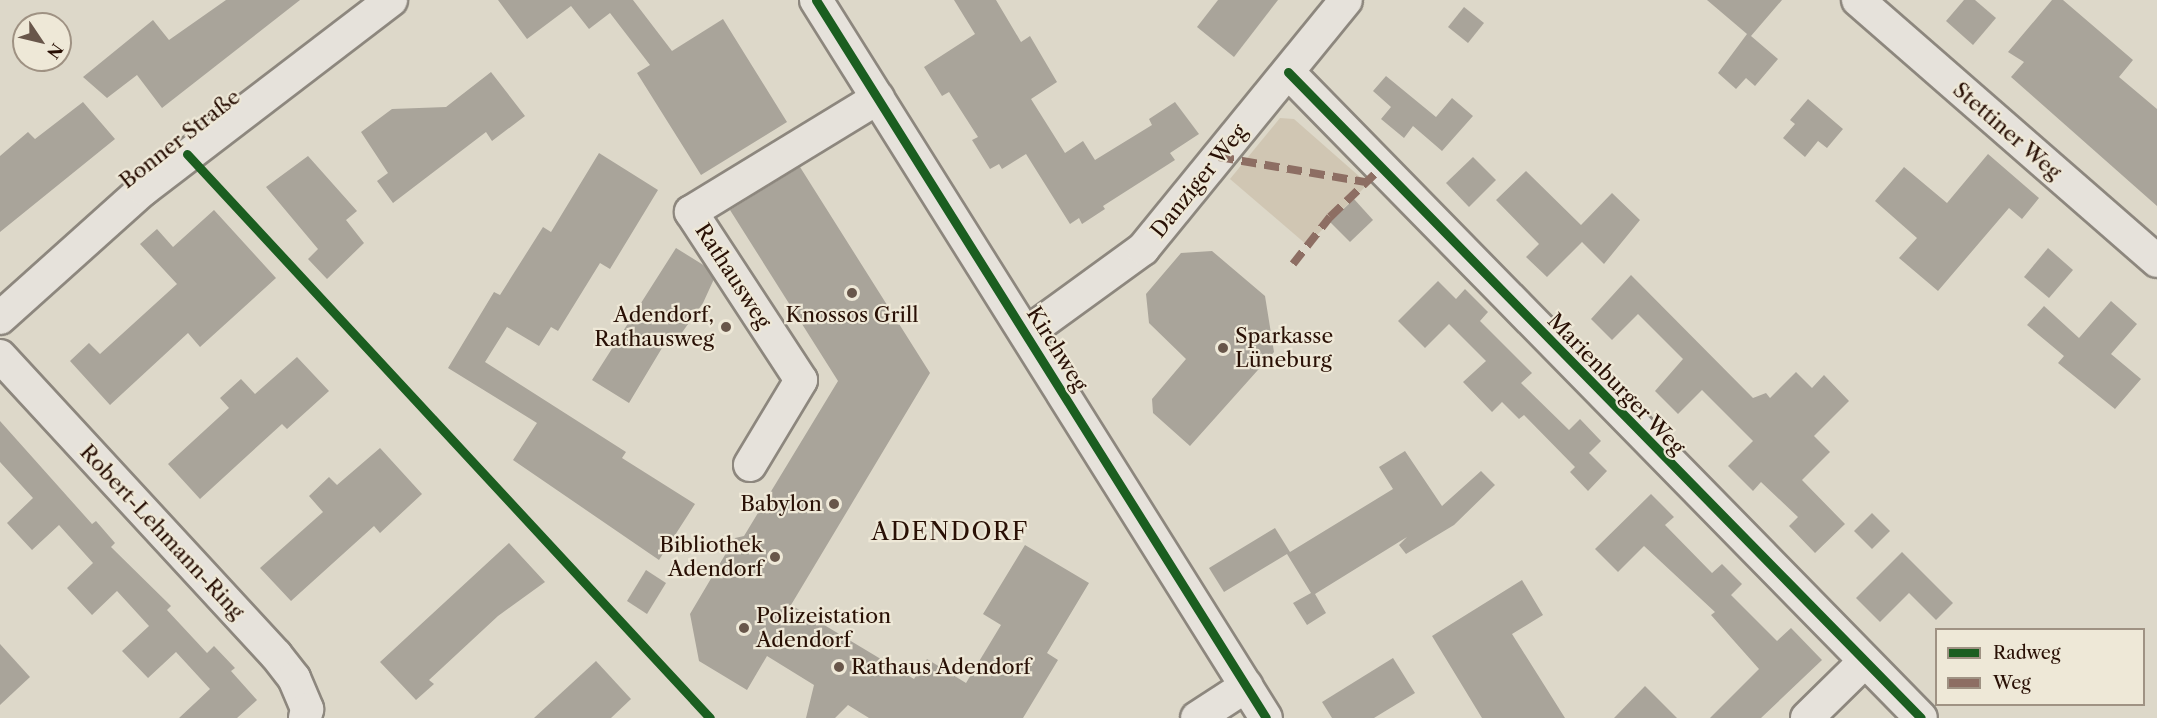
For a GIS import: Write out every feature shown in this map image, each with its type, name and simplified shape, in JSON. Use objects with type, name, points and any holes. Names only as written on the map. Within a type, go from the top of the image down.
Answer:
[{"type":"street","name":"Bonner Straße","points":[[0,318],[144,189],[391,0]]},
{"type":"street","name":"Kirchweg","points":[[816,0],[1266,718]]},
{"type":"street","name":"Danziger Weg","points":[[1026,334],[1143,249],[1346,0]]},
{"type":"street","name":"Stettiner Weg","points":[[1858,0],[2157,261]]},
{"type":"street","name":"Marienburger Weg","points":[[1288,72],[1921,718]]},
{"type":"street","name":"Rathausweg","points":[[750,465],[801,380],[691,212],[878,98]]},
{"type":"street","name":"Robert-Lehmann-Ring","points":[[0,356],[276,655],[294,678],[307,709],[305,718]]},
{"type":"street","points":[[1807,718],[1865,661]]},
{"type":"street","points":[[1197,718],[1246,686]]},
{"type":"shaded area","points":[[1280,118],[1294,119],[1368,184],[1307,245],[1230,179]]},
{"type":"building","points":[[226,0],[300,0],[162,108],[137,75],[107,98],[83,77],[153,20],[169,40]]},
{"type":"building","points":[[498,0],[633,0],[672,51],[723,19],[787,122],[701,175],[637,73],[650,65],[610,13],[589,29],[571,6],[527,39]]},
{"type":"building","points":[[954,0],[996,0],[1021,42],[1030,36],[1057,82],[1031,99],[1065,153],[1083,141],[1095,160],[1152,125],[1149,119],[1175,102],[1199,134],[1170,153],[1175,160],[1103,206],[1105,209],[1082,224],[1079,218],[1070,224],[1026,154],[1002,169],[999,164],[990,169],[972,140],[978,137],[949,92],[942,96],[924,67],[975,34]]},
{"type":"building","points":[[1218,0],[1278,0],[1234,57],[1197,27]]},
{"type":"building","points":[[1707,0],[1782,0],[1751,36],[1778,59],[1755,86],[1746,78],[1736,89],[1718,73],[1747,34]]},
{"type":"building","points":[[1964,0],[1975,0],[1996,18],[1973,45],[1946,21]]},
{"type":"building","points":[[2052,0],[2063,0],[2133,60],[2119,77],[2157,109],[2157,206],[2011,77],[2024,62],[2008,52]]},
{"type":"building","points":[[1464,7],[1484,23],[1468,43],[1448,27]]},
{"type":"building","points":[[491,72],[525,116],[492,141],[486,132],[393,203],[377,181],[388,173],[361,132],[392,109],[446,107]]},
{"type":"building","points":[[1386,76],[1436,117],[1452,98],[1473,116],[1442,151],[1413,126],[1404,138],[1381,119],[1391,107],[1373,91]]},
{"type":"building","points":[[1808,99],[1843,129],[1827,148],[1818,141],[1805,157],[1783,138],[1795,124],[1790,120]]},
{"type":"building","points":[[83,102],[115,139],[0,232],[0,156],[28,132],[35,139]]},
{"type":"building","points":[[599,153],[658,190],[610,269],[600,263],[558,331],[551,327],[539,346],[507,327],[485,362],[626,452],[622,458],[695,504],[659,560],[513,460],[537,423],[448,368],[494,292],[500,295],[543,227],[551,232]]},
{"type":"building","points":[[1988,154],[2039,198],[2022,219],[2009,208],[1938,291],[1899,258],[1917,238],[1875,201],[1904,167],[1947,203]]},
{"type":"building","points":[[308,156],[357,211],[346,220],[364,243],[327,279],[308,259],[318,249],[266,187]]},
{"type":"building","points":[[1473,157],[1496,180],[1469,207],[1446,183]]},
{"type":"building","points":[[800,167],[930,373],[791,605],[914,679],[927,659],[966,683],[1001,625],[983,614],[1025,545],[1089,583],[1047,653],[1058,660],[1023,718],[869,718],[848,705],[835,718],[806,718],[814,685],[767,656],[747,690],[699,661],[690,614],[735,538],[744,536],[838,381],[730,210]]},
{"type":"building","points":[[1526,171],[1581,225],[1612,193],[1640,220],[1604,264],[1582,242],[1547,277],[1526,257],[1539,244],[1496,200]]},
{"type":"building","points":[[1354,199],[1373,220],[1350,242],[1330,222]]},
{"type":"building","points":[[214,210],[276,278],[200,347],[188,333],[110,405],[70,361],[89,343],[100,354],[177,284],[140,244],[157,229],[173,247]]},
{"type":"building","points":[[676,248],[705,266],[714,279],[703,303],[671,348],[665,343],[629,403],[592,380]]},
{"type":"building","points":[[2048,248],[2073,270],[2049,298],[2024,277]]},
{"type":"building","name":"Sparkasse Lüneburg","points":[[1212,251],[1265,296],[1274,352],[1190,446],[1153,413],[1152,399],[1186,359],[1149,323],[1146,294],[1181,253]]},
{"type":"building","points":[[1631,275],[1753,398],[1766,393],[1770,398],[1796,372],[1812,388],[1824,375],[1849,401],[1814,436],[1830,452],[1802,480],[1845,524],[1815,553],[1789,526],[1798,517],[1761,482],[1753,491],[1728,466],[1753,441],[1702,390],[1678,414],[1655,391],[1683,359],[1638,314],[1612,340],[1591,319]]},
{"type":"building","points":[[1438,281],[1456,299],[1465,289],[1488,312],[1480,321],[1532,373],[1521,383],[1569,430],[1580,419],[1601,441],[1589,453],[1607,471],[1588,491],[1570,472],[1575,467],[1524,415],[1519,419],[1502,402],[1492,412],[1463,382],[1486,361],[1449,324],[1425,348],[1398,321]]},
{"type":"building","points":[[2111,301],[2137,324],[2111,354],[2141,379],[2115,409],[2058,363],[2064,356],[2027,325],[2044,306],[2079,338]]},
{"type":"building","points":[[297,357],[329,391],[287,429],[282,424],[200,499],[168,464],[229,408],[220,398],[241,379],[255,394]]},
{"type":"building","points":[[0,421],[92,524],[96,521],[115,543],[111,547],[171,606],[167,610],[207,653],[214,646],[235,668],[231,671],[257,700],[237,718],[179,718],[210,689],[176,652],[148,678],[122,651],[149,626],[117,591],[92,615],[67,588],[93,563],[59,525],[32,550],[7,523],[33,498],[0,462]]},
{"type":"building","points":[[380,448],[422,494],[380,533],[374,526],[291,601],[260,568],[323,512],[309,496],[329,477],[337,485]]},
{"type":"building","points":[[1405,451],[1442,506],[1481,471],[1495,485],[1454,525],[1406,554],[1399,545],[1407,537],[1315,594],[1326,613],[1307,625],[1293,603],[1311,593],[1287,554],[1224,592],[1209,568],[1275,528],[1290,552],[1393,489],[1379,467]]},
{"type":"building","points":[[1651,494],[1674,517],[1665,525],[1712,573],[1722,564],[1742,584],[1731,595],[1777,641],[1791,628],[1822,660],[1761,718],[1710,718],[1759,669],[1711,615],[1715,612],[1644,546],[1618,572],[1595,549]]},
{"type":"building","points":[[1872,513],[1890,531],[1872,549],[1854,531]]},
{"type":"building","points":[[509,543],[545,582],[498,616],[429,680],[434,684],[416,700],[380,662]]},
{"type":"building","points":[[1902,552],[1953,603],[1936,620],[1909,593],[1880,622],[1856,598]]},
{"type":"building","points":[[646,570],[666,583],[647,614],[627,601]]},
{"type":"building","points":[[1522,580],[1543,615],[1512,634],[1565,718],[1482,718],[1432,636]]},
{"type":"building","points":[[0,644],[30,677],[0,705]]},
{"type":"building","points":[[1393,658],[1415,693],[1374,718],[1332,718],[1322,702]]},
{"type":"building","points":[[596,661],[631,699],[611,718],[534,718]]},
{"type":"building","points":[[1645,686],[1677,718],[1614,718]]},
{"type":"marked path","points":[[1219,157],[1366,182]]},
{"type":"marked path","points":[[1293,264],[1330,217],[1381,168]]},
{"type":"cycle path","points":[[816,0],[1266,718]]},
{"type":"cycle path","points":[[1288,72],[1921,718]]},
{"type":"cycle path","points":[[187,154],[710,718]]},
{"type":"place","name":"Knossos Grill","points":[[852,293]]},
{"type":"place","name":"Adendorf, Rathausweg","points":[[726,327]]},
{"type":"place","name":"Sparkasse Lüneburg","points":[[1223,348]]},
{"type":"place","name":"Babylon","points":[[834,504]]},
{"type":"place","name":"Bibliothek Adendorf","points":[[775,557]]},
{"type":"place","name":"Polizeistation Adendorf","points":[[744,628]]},
{"type":"place","name":"Rathaus Adendorf","points":[[839,667]]},
{"type":"district","name":"ADENDORF","points":[[950,532]]}]
